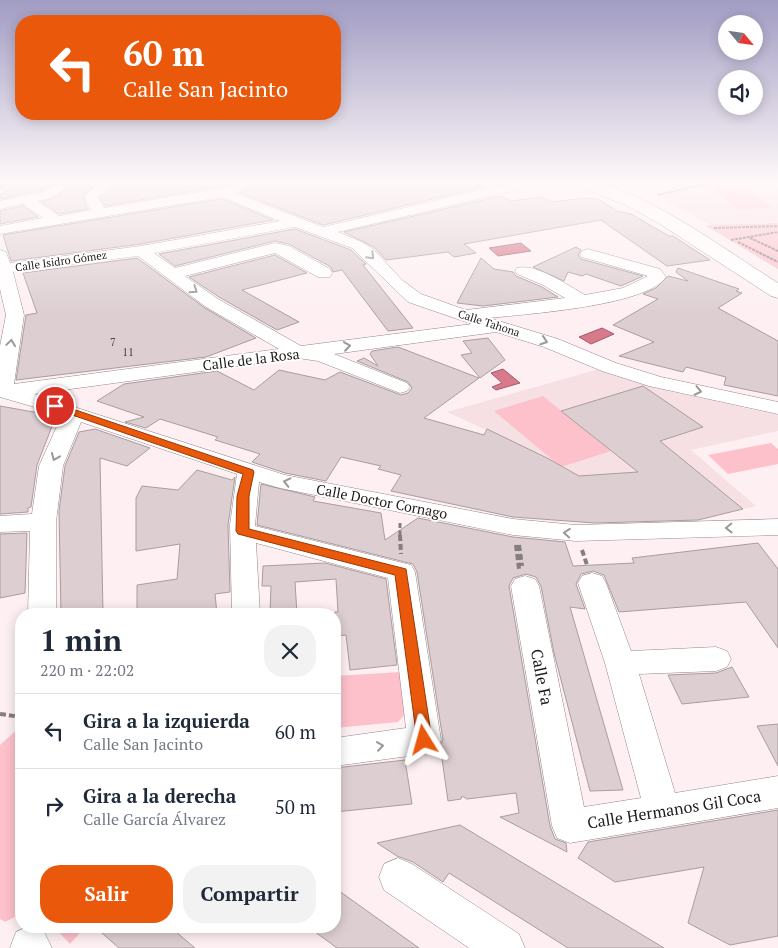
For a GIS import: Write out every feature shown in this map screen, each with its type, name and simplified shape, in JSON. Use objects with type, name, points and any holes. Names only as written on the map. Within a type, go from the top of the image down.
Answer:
[{"type":"main road","points":[[673,224],[778,292]]},
{"type":"main road","points":[[688,224],[778,280]]},
{"type":"street","points":[[0,230],[22,224]]},
{"type":"street","name":"Calle Isidro Gómez","points":[[1,264],[140,251],[284,224]]},
{"type":"street","name":"Calle Tahona","points":[[301,224],[370,253],[395,284],[410,297],[470,314],[497,326],[656,382],[778,408]]},
{"type":"street","points":[[320,232],[353,224]]},
{"type":"street","points":[[172,274],[275,248],[283,249],[324,273]]},
{"type":"street","points":[[140,251],[212,303],[299,353],[322,356],[400,387]]},
{"type":"street","points":[[470,314],[584,302],[645,286],[658,277],[654,273],[588,254]]},
{"type":"street","points":[[1,264],[15,315],[3,391]]},
{"type":"street","points":[[523,271],[549,282],[584,302]]},
{"type":"street","name":"Calle de la Rosa","points":[[3,391],[497,326]]},
{"type":"street","points":[[42,608],[43,522],[51,466],[65,409],[50,400],[50,393],[70,382]]},
{"type":"street","name":"Calle Doctor Cornago","points":[[3,391],[65,409],[249,472],[326,491],[514,527],[576,534],[778,527]]},
{"type":"street","points":[[246,608],[243,496],[249,472]]},
{"type":"street","points":[[0,524],[43,522]]},
{"type":"street","points":[[243,531],[401,572],[424,740],[341,751]]},
{"type":"street","points":[[592,583],[620,663],[662,810]]},
{"type":"street","name":"Calle Fa","points":[[525,586],[570,826]]},
{"type":"street","points":[[620,663],[716,659]]},
{"type":"street","name":"Calle Hermanos Gil Coca","points":[[570,826],[778,792]]},
{"type":"street","points":[[398,877],[505,948]]},
{"type":"path","points":[[720,232],[714,228],[778,226]]},
{"type":"path","points":[[733,240],[778,232]]},
{"type":"path","points":[[727,236],[778,262]]},
{"type":"path","points":[[750,238],[778,251]]},
{"type":"path","points":[[400,504],[401,572]]},
{"type":"path","points":[[514,527],[522,586],[525,586]]},
{"type":"path","points":[[0,714],[15,716]]},
{"type":"shaded area","points":[[778,224],[778,269],[706,226]]},
{"type":"shaded area","points":[[521,243],[531,251],[498,256],[489,248]]},
{"type":"shaded area","points":[[602,328],[614,334],[591,344],[579,337]]},
{"type":"shaded area","points":[[503,369],[520,383],[496,390],[492,387],[502,383],[491,373]]},
{"type":"shaded area","points":[[599,369],[655,388],[778,415],[778,431],[691,450],[756,506],[743,509],[701,474],[669,482],[586,495],[561,467],[547,458],[447,412]]},
{"type":"shaded area","points":[[543,396],[611,451],[561,467],[494,411]]},
{"type":"shaded area","points":[[771,443],[778,449],[778,464],[728,474],[708,455]]},
{"type":"shaded area","points":[[401,672],[411,708],[398,722],[341,727],[341,676]]},
{"type":"shaded area","points":[[15,731],[15,917],[5,922],[0,919],[0,745]]},
{"type":"shaded area","points":[[60,933],[80,933],[70,944]]},
{"type":"building","points":[[68,224],[250,224],[141,244],[11,261],[3,235]]},
{"type":"building","points":[[378,224],[577,224],[464,244],[476,253],[454,257],[448,252],[386,260],[374,247],[344,232]]},
{"type":"building","points":[[607,224],[649,224],[669,236],[673,236],[710,260],[667,266]]},
{"type":"building","points":[[295,229],[351,250],[366,264],[363,265],[413,328],[388,331],[342,270],[333,272],[331,267],[289,244],[275,241],[175,266],[159,254]]},
{"type":"building","points":[[576,247],[581,250],[578,255],[581,259],[643,276],[621,286],[586,274],[582,276],[568,272],[564,281],[533,267]]},
{"type":"building","points":[[275,255],[307,273],[242,290],[299,322],[277,330],[219,297],[189,277]]},
{"type":"building","points":[[137,258],[205,308],[256,338],[206,357],[16,380],[26,315],[37,313],[23,273]]},
{"type":"building","points":[[481,258],[494,269],[513,272],[516,276],[542,287],[558,297],[483,306],[457,303]]},
{"type":"building","points":[[678,268],[739,289],[736,291],[742,293],[718,308],[778,341],[778,396],[724,385],[726,377],[686,367],[683,372],[619,356],[654,342],[613,325],[658,299],[643,294],[656,288],[668,276],[688,281],[676,272]]},
{"type":"building","points":[[488,338],[505,360],[480,378],[461,355],[472,353],[463,341]]},
{"type":"building","points":[[398,347],[479,378],[424,418],[484,435],[487,429],[579,476],[638,472],[561,411],[643,386],[703,427],[660,441],[743,509],[698,520],[595,523],[513,517],[391,491],[401,475],[378,469],[381,466],[341,457],[326,481],[285,473],[252,462],[260,454],[215,440],[218,437],[160,419],[146,428],[125,422],[144,417],[97,401],[124,384],[217,371],[254,390],[279,370],[325,380],[340,372],[401,395],[408,393],[412,388],[408,382],[357,361],[364,358],[378,366],[370,354],[372,351]]},
{"type":"building","points":[[0,406],[56,416],[37,465],[31,507],[28,508],[28,512],[0,514]]},
{"type":"building","points":[[95,429],[150,448],[127,466],[100,458],[103,608],[61,608],[59,511],[65,466],[79,432]]},
{"type":"building","points":[[197,470],[232,480],[235,477],[228,525],[230,592],[215,594],[216,608],[137,608],[137,585],[177,579],[180,544],[136,551],[136,498],[142,486],[178,490]]},
{"type":"building","points":[[261,484],[315,497],[313,501],[381,513],[385,540],[418,518],[513,537],[565,542],[573,566],[634,563],[632,558],[758,543],[778,569],[778,648],[746,602],[619,612],[604,575],[593,571],[581,574],[576,584],[585,609],[570,607],[623,790],[590,791],[554,653],[541,586],[536,577],[526,574],[513,578],[509,586],[550,826],[555,839],[566,843],[567,852],[500,817],[519,813],[516,793],[467,799],[462,796],[461,799],[448,801],[440,745],[443,740],[417,572],[413,564],[257,525]]},
{"type":"building","points":[[27,533],[25,593],[0,598],[0,534]]},
{"type":"building","points":[[325,563],[386,579],[397,665],[350,670],[346,635],[341,635],[341,608],[338,608],[336,579],[295,582],[297,608],[270,608],[271,586],[262,586],[263,566]]},
{"type":"building","points":[[732,667],[749,697],[682,704],[668,675],[716,673]]},
{"type":"building","points":[[778,724],[778,766],[757,726]]},
{"type":"building","points":[[405,760],[412,804],[341,811],[341,767]]},
{"type":"building","points":[[778,810],[778,936],[730,945],[688,923],[704,867],[615,882],[578,858],[588,842]]},
{"type":"building","points":[[460,825],[664,948],[568,948],[449,873],[443,882],[413,862],[397,856],[377,843]]},
{"type":"building","points":[[341,892],[419,948],[337,948],[317,933],[341,933]]},
{"type":"building","points":[[102,933],[177,933],[195,948],[119,948]]},
{"type":"route","points":[[55,406],[249,472],[243,496],[243,531],[401,572],[424,740]]}]
